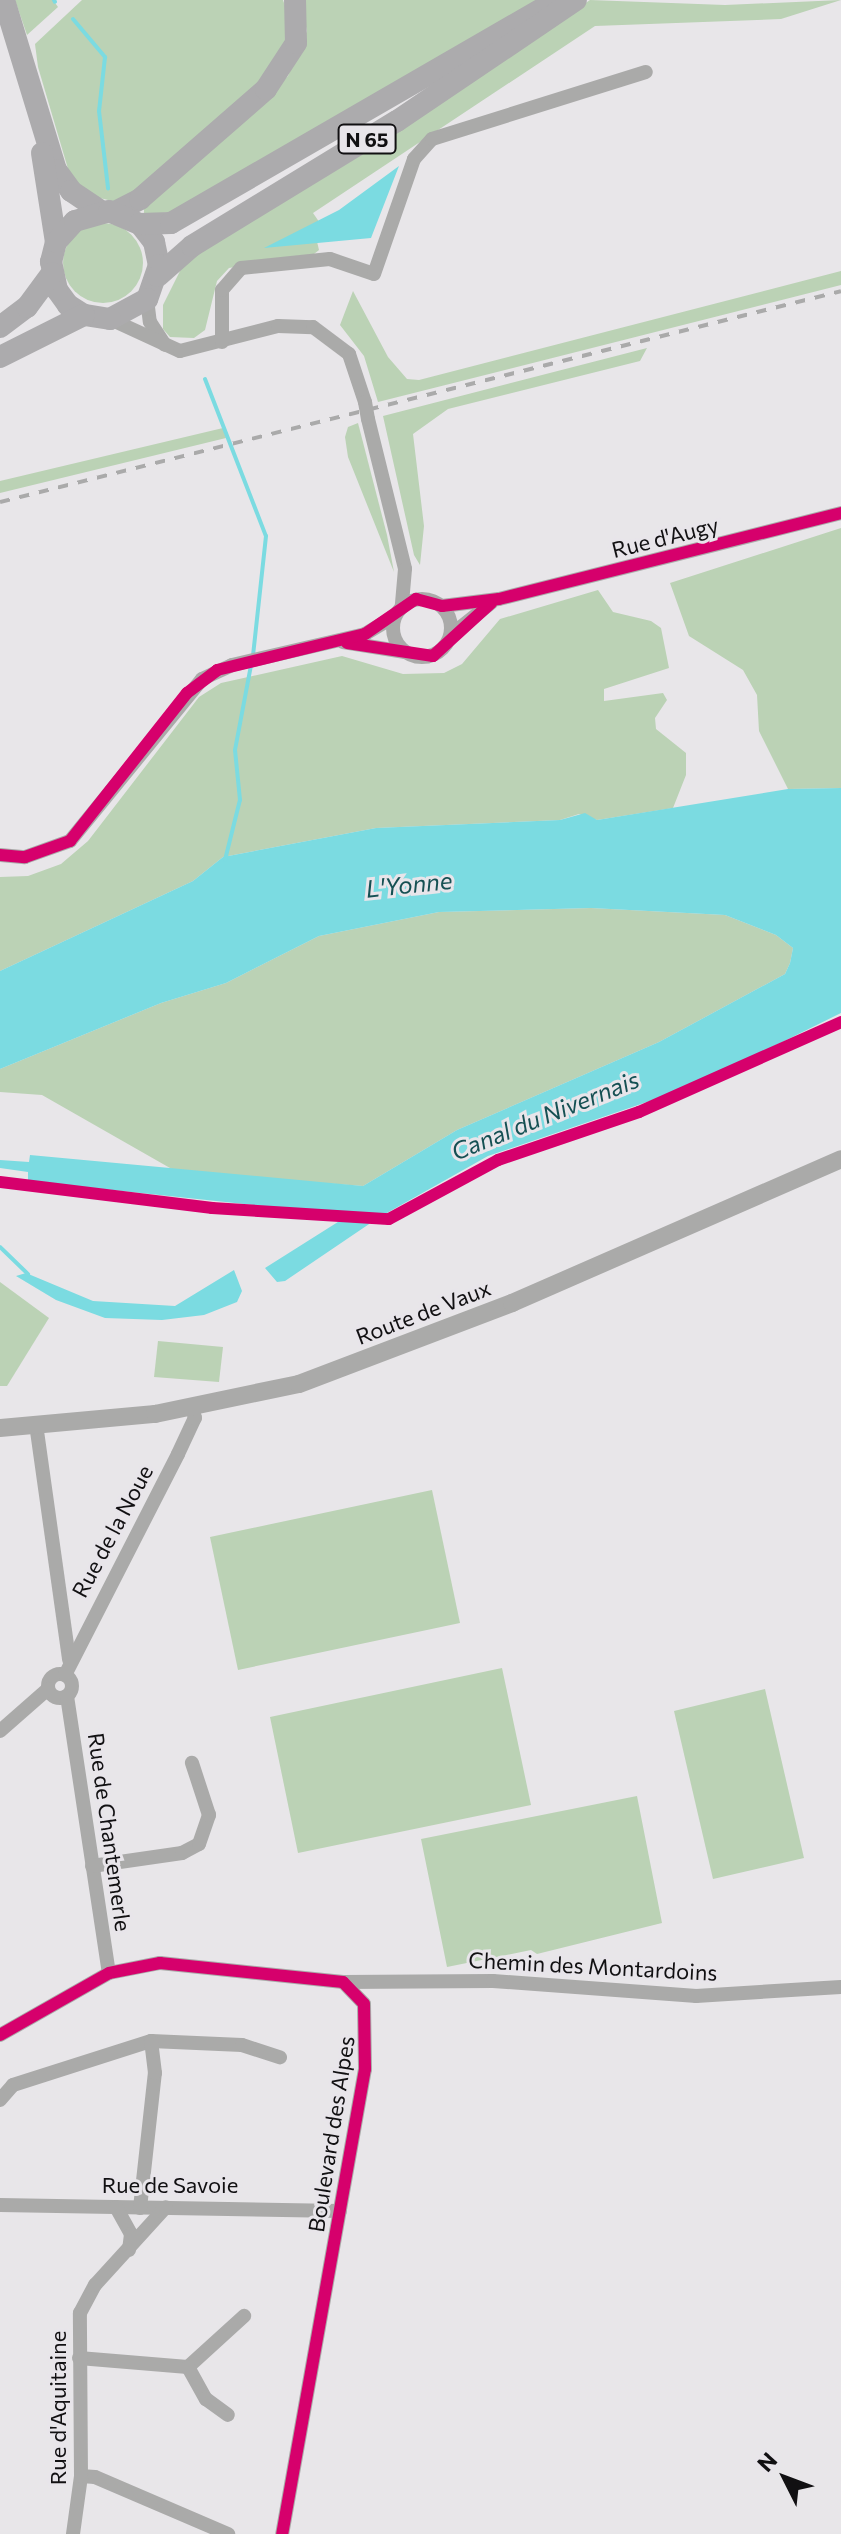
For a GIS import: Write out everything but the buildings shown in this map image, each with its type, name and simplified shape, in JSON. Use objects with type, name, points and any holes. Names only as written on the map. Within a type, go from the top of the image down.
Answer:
[{"type":"main road","points":[[4,0],[42,132],[62,181],[109,212],[140,224],[158,253],[158,276],[147,299],[110,319],[84,315],[63,298],[52,273]]},
{"type":"main road","points":[[56,242],[75,221],[140,199],[266,89],[296,43],[295,0]]},
{"type":"main road","name":"N 65","points":[[140,224],[171,223],[189,215],[557,0]]},
{"type":"main road","name":"N 65","points":[[158,276],[192,246],[397,121],[576,0]]},
{"type":"main road","points":[[0,327],[27,307],[52,273],[56,242],[42,132]]},
{"type":"main road","points":[[0,357],[84,315]]},
{"type":"street","points":[[222,342],[222,290],[241,268],[330,259],[374,274],[414,159],[432,139],[646,72]]},
{"type":"street","points":[[147,299],[150,322],[166,345]]},
{"type":"street","points":[[110,319],[185,351],[290,324],[313,327],[349,354],[365,402],[405,569],[424,599],[442,606],[450,619],[451,635],[433,656],[339,641]]},
{"type":"street","name":"Rue d'Augy","points":[[442,606],[499,599],[841,513]]},
{"type":"street","points":[[405,569],[393,636],[405,652]]},
{"type":"street","points":[[0,855],[25,857],[70,841],[187,693],[217,670],[339,641],[424,599]]},
{"type":"street","name":"Rue d'Augy","points":[[451,635],[499,599]]},
{"type":"street","name":"Route de Vaux","points":[[0,1428],[192,1407],[299,1384],[464,1323],[841,1159]]},
{"type":"street","name":"Rue de la Noue","points":[[65,1675],[69,1660],[178,1454],[195,1418],[192,1407]]},
{"type":"street","points":[[36,1424],[69,1660]]},
{"type":"street","points":[[0,1731],[48,1689],[51,1677],[65,1675],[72,1686],[67,1696],[57,1698],[48,1689]]},
{"type":"street","name":"Rue de Chantemerle","points":[[67,1696],[109,1973]]},
{"type":"street","points":[[92,1866],[182,1853],[199,1844],[208,1829],[209,1815],[192,1763]]},
{"type":"street","points":[[0,2035],[109,1973],[178,1963],[343,1982]]},
{"type":"street","name":"Chemin des Montardoins","points":[[343,1982],[493,1981],[696,1996],[841,1987]]},
{"type":"street","name":"Boulevard des Alpes","points":[[282,2534],[367,2049],[364,2004],[343,1982]]},
{"type":"street","points":[[0,2100],[13,2085],[151,2041],[242,2045],[280,2057]]},
{"type":"street","points":[[140,2208],[155,2073],[151,2041]]},
{"type":"street","name":"Rue de Savoie","points":[[0,2205],[340,2211]]},
{"type":"street","points":[[116,2207],[131,2234],[129,2251]]},
{"type":"street","name":"Rue d'Aquitaine","points":[[73,2534],[81,2476],[80,2313],[87,2296],[166,2207]]},
{"type":"street","points":[[79,2358],[188,2367],[244,2316]]},
{"type":"street","points":[[188,2367],[206,2399],[228,2415]]},
{"type":"street","points":[[81,2476],[95,2477],[228,2534]]},
{"type":"green space","points":[[15,0],[53,0],[58,7],[27,35]]},
{"type":"green space","points":[[82,0],[283,0],[289,18],[286,42],[262,86],[121,203],[91,196],[71,179],[38,67],[35,44]]},
{"type":"green space","points":[[300,0],[545,0],[178,212],[144,214],[144,205],[288,76],[307,31]]},
{"type":"green space","points":[[590,0],[725,5],[841,0],[781,19],[595,26],[313,213],[324,229],[315,233],[319,250],[314,254],[229,268],[217,281],[205,330],[194,338],[170,337],[163,329],[163,305],[181,269],[202,251],[376,146]]},
{"type":"green space","points":[[103,223],[118,226],[131,235],[140,248],[143,263],[140,278],[131,291],[118,300],[103,303],[88,300],[75,291],[66,278],[63,263],[66,248],[75,235],[88,226]]},
{"type":"green space","points":[[841,271],[841,285],[378,402],[364,356],[340,325],[353,291],[388,357],[407,379],[419,380]]},
{"type":"green space","points":[[647,348],[640,361],[448,409],[413,434],[424,526],[420,565],[414,555],[383,416]]},
{"type":"green space","points":[[358,423],[394,572],[348,457],[345,437],[348,427]]},
{"type":"green space","points":[[223,428],[226,438],[0,493],[0,481]]},
{"type":"green space","points":[[841,528],[841,788],[788,789],[759,731],[757,695],[743,670],[689,636],[670,583]]},
{"type":"green space","points":[[598,590],[613,612],[651,621],[661,628],[669,668],[604,689],[604,701],[663,693],[667,700],[655,718],[656,729],[686,753],[686,775],[673,808],[597,820],[579,814],[560,820],[376,828],[223,857],[193,881],[0,971],[0,877],[28,876],[61,864],[88,841],[199,697],[221,683],[342,656],[403,674],[444,673],[462,664],[500,619]]},
{"type":"green space","points":[[591,908],[725,915],[776,935],[793,948],[790,963],[785,974],[659,1042],[457,1130],[363,1186],[177,1172],[42,1095],[0,1092],[0,1069],[161,1003],[226,983],[319,936],[439,912]]},
{"type":"green space","points":[[0,1282],[49,1318],[7,1386],[0,1386]]},
{"type":"green space","points":[[158,1341],[223,1347],[219,1382],[154,1377]]},
{"type":"green space","points":[[432,1490],[460,1623],[238,1670],[210,1537]]},
{"type":"green space","points":[[502,1668],[531,1805],[298,1853],[270,1717]]},
{"type":"green space","points":[[765,1689],[804,1858],[713,1879],[674,1711]]},
{"type":"green space","points":[[637,1796],[662,1923],[537,1954],[531,1950],[447,1967],[421,1839]]},
{"type":"water","points":[[399,166],[371,238],[264,248],[339,210]]},
{"type":"water","points":[[841,788],[841,1013],[691,1087],[488,1156],[378,1218],[285,1281],[277,1282],[265,1268],[349,1215],[28,1181],[28,1172],[0,1168],[0,1160],[29,1162],[30,1155],[363,1186],[457,1130],[659,1042],[785,974],[793,948],[776,935],[725,915],[591,908],[439,912],[319,936],[226,983],[161,1003],[0,1069],[0,971],[193,881],[223,857],[376,828],[560,820],[585,813],[597,820],[788,789]]},
{"type":"water","points":[[234,1270],[242,1291],[237,1302],[204,1315],[162,1320],[105,1318],[56,1300],[16,1276],[26,1273],[93,1301],[175,1306]]},
{"type":"waterway","points":[[73,19],[105,57],[99,111],[108,188]]},
{"type":"waterway","points":[[205,379],[266,536],[253,656]]},
{"type":"waterway","points":[[225,860],[240,800],[235,750],[251,665]]},
{"type":"waterway","points":[[0,1247],[28,1274]]},
{"type":"railway","points":[[0,502],[841,291]]},
{"type":"cycle path","points":[[0,855],[25,857],[70,841],[187,693],[217,670],[365,634],[416,599],[442,606],[499,599],[841,513]]},
{"type":"cycle path","points":[[347,643],[433,656],[491,603]]},
{"type":"cycle path","points":[[0,1182],[212,1208],[389,1219],[498,1160],[639,1112],[841,1022]]},
{"type":"cycle path","points":[[0,2035],[109,1973],[160,1963],[343,1982],[364,2004],[365,2069],[282,2534]]},
{"type":"water label","name":"L'Yonne","points":[[409,884]]},
{"type":"water label","name":"Canal du Nivernais","points":[[545,1115]]}]
